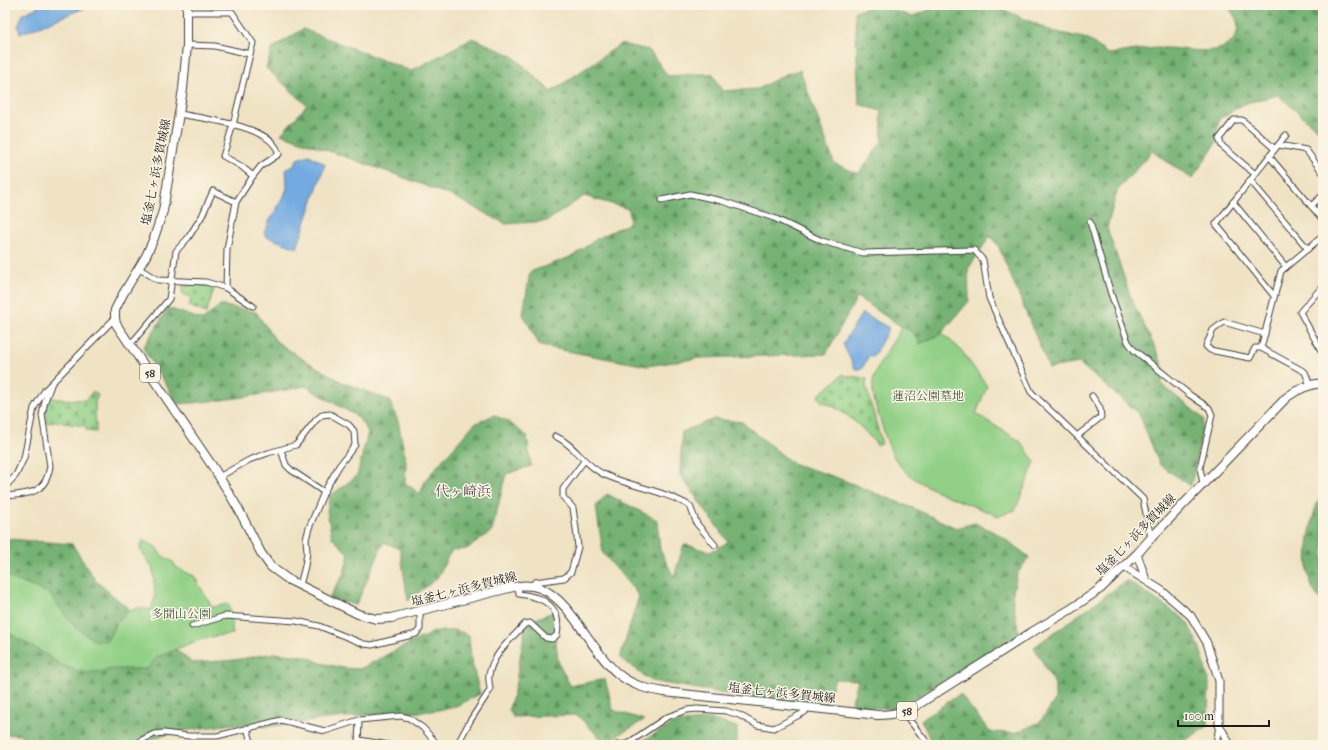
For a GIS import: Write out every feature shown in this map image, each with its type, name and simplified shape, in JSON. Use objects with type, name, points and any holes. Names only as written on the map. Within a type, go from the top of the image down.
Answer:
[{"type":"main road","name":"塩釜七ヶ浜多賀城線","points":[[187,8],[187,45],[180,114],[163,211],[146,256],[116,310],[116,324],[219,477],[239,510],[266,561],[281,574],[300,585],[358,614],[376,618],[391,618],[420,612],[518,586],[539,587],[546,590],[565,607],[608,665],[624,678],[645,689],[807,708],[892,715],[914,707],[1071,609],[1100,589],[1137,554],[1202,484],[1287,397],[1301,388],[1323,383]]},
{"type":"street","points":[[187,8],[232,12],[253,42],[233,125],[223,156],[253,176]]},
{"type":"street","points":[[187,45],[214,46],[250,54]]},
{"type":"street","points":[[180,114],[254,130],[275,146],[279,154],[261,166],[236,202],[228,249],[226,288]]},
{"type":"street","points":[[1255,174],[1222,146],[1219,139],[1234,120],[1242,120],[1275,149]]},
{"type":"street","points":[[1274,296],[1216,224],[1286,135]]},
{"type":"street","points":[[1279,144],[1306,150],[1323,173]]},
{"type":"street","points":[[1269,156],[1323,220]]},
{"type":"street","points":[[1250,180],[1308,249]]},
{"type":"street","points":[[130,345],[168,299],[176,251],[188,238],[202,216],[213,191],[236,202]]},
{"type":"street","points":[[662,200],[690,194],[722,201],[774,218],[822,241],[863,253],[974,250],[983,260],[989,298],[1032,392],[1143,499],[1151,538]]},
{"type":"street","points":[[1311,206],[1323,195]]},
{"type":"street","points":[[1233,202],[1286,267]]},
{"type":"street","points":[[1090,222],[1111,294],[1128,342],[1134,350],[1190,395],[1209,408],[1211,412],[1212,415],[1200,468],[1202,484]]},
{"type":"street","points":[[1261,348],[1281,271],[1323,236]]},
{"type":"street","points":[[138,268],[158,280],[171,282],[206,282],[226,288],[253,306]]},
{"type":"street","points":[[1323,286],[1300,312],[1323,354]]},
{"type":"street","points":[[5,487],[16,475],[24,458],[34,408],[45,390],[115,318]]},
{"type":"street","points":[[1265,334],[1224,322],[1213,330],[1206,346],[1210,350],[1250,358],[1255,348],[1261,348],[1305,372],[1310,385]]},
{"type":"street","points":[[1317,344],[1323,341]]},
{"type":"street","points":[[5,496],[29,494],[38,490],[45,483],[49,474],[50,466],[42,415],[45,401],[53,381]]},
{"type":"street","points":[[1077,436],[1101,417],[1100,408],[1092,396]]},
{"type":"street","points":[[219,477],[249,460],[296,445],[316,420],[322,415],[330,414],[349,425],[354,430],[355,445],[339,466],[324,492],[309,528],[306,539],[307,552],[305,566],[300,585]]},
{"type":"street","points":[[555,436],[565,440],[584,461],[601,473],[680,500],[690,506],[697,524],[716,545]]},
{"type":"street","points":[[281,450],[286,465],[291,470],[324,492]]},
{"type":"street","points":[[531,586],[534,582],[564,578],[570,572],[578,547],[573,508],[563,497],[563,489],[584,461]]},
{"type":"street","points":[[1137,554],[1146,580]]},
{"type":"street","points":[[1124,567],[1161,590],[1191,616],[1207,643],[1219,680],[1219,724],[1216,745]]},
{"type":"street","points":[[457,745],[470,721],[490,690],[488,681],[492,663],[504,647],[525,624],[530,623],[546,638],[552,638],[557,635],[557,621],[551,605],[534,596],[519,594],[518,586]]},
{"type":"street","points":[[192,626],[225,616],[296,621],[319,626],[364,644],[372,644],[416,634],[420,629],[420,612]]},
{"type":"street","points":[[617,745],[627,744],[667,717],[687,710],[708,709],[726,711],[739,715],[756,725],[774,728],[805,712],[807,708]]},
{"type":"street","points":[[902,712],[929,745]]},
{"type":"street","points":[[137,745],[142,740],[154,734],[164,733],[188,736],[217,736],[281,720],[325,731],[359,720],[401,716],[409,718],[423,728],[438,745]]},
{"type":"street","points":[[359,720],[359,742],[389,745]]},
{"type":"street","points":[[1219,724],[1230,745]]},
{"type":"street","points":[[247,728],[252,745]]},
{"type":"green space","points":[[881,5],[912,17],[940,5],[993,5],[1052,31],[1088,39],[1108,54],[1156,48],[1202,51],[1221,48],[1229,44],[1235,37],[1238,28],[1235,16],[1226,5],[1323,5],[1323,134],[1278,95],[1246,103],[1219,119],[1216,143],[1192,179],[1152,151],[1117,191],[1107,228],[1131,298],[1158,354],[1166,375],[1161,384],[1204,419],[1191,486],[1160,465],[1139,414],[1079,363],[1049,368],[998,245],[990,236],[968,269],[969,301],[942,333],[920,344],[913,332],[902,327],[857,297],[826,354],[700,358],[647,366],[540,346],[523,314],[530,272],[573,256],[598,238],[630,223],[629,209],[584,196],[547,221],[506,224],[452,196],[281,134],[307,105],[266,68],[273,48],[303,29],[411,71],[473,38],[513,56],[551,92],[621,44],[649,50],[668,76],[713,74],[722,91],[758,89],[786,74],[800,70],[834,163],[858,174],[882,142],[881,111],[859,104],[855,11]]},
{"type":"green space","points":[[201,284],[215,287],[206,313],[189,306],[191,297],[182,294],[183,285]]},
{"type":"green space","points":[[220,305],[256,312],[276,341],[301,358],[342,382],[389,400],[398,421],[406,462],[405,483],[420,494],[426,479],[474,424],[494,415],[507,421],[527,436],[531,466],[506,474],[492,531],[467,549],[451,551],[437,578],[408,601],[400,549],[384,542],[356,605],[329,598],[344,573],[349,554],[332,538],[327,511],[330,496],[357,476],[368,432],[358,417],[305,386],[242,397],[178,404],[143,348],[168,308],[203,320]]},
{"type":"green space","name":"蓮沼公園墓地","points":[[902,327],[913,332],[920,344],[942,333],[961,350],[987,386],[976,414],[1020,441],[1035,462],[1015,510],[999,516],[961,501],[932,489],[920,482],[897,462],[891,451],[876,407],[873,381],[886,353]]},
{"type":"green space","points":[[843,374],[846,376],[867,378],[866,386],[882,444],[877,445],[852,419],[829,404],[821,401],[818,396]]},
{"type":"green space","points":[[93,391],[98,395],[95,402],[96,432],[87,431],[85,426],[58,422],[47,423],[45,409],[50,396],[56,399],[86,400]]},
{"type":"green space","points":[[714,419],[742,422],[792,463],[835,477],[913,508],[956,528],[975,523],[1000,535],[1029,557],[1017,574],[1012,596],[1019,635],[908,702],[891,709],[851,705],[858,680],[835,679],[825,706],[775,702],[651,681],[620,658],[639,596],[603,553],[596,506],[607,494],[657,520],[660,550],[674,577],[684,544],[710,552],[728,542],[680,475],[682,432]]},
{"type":"green space","points":[[1323,489],[1323,601],[1315,593],[1311,583],[1308,572],[1307,558],[1312,520]]},
{"type":"green space","points":[[5,538],[72,544],[96,581],[192,663],[235,660],[274,653],[305,656],[321,663],[343,668],[360,669],[434,632],[455,630],[469,635],[471,659],[480,694],[452,708],[423,712],[335,718],[266,727],[232,724],[175,732],[134,745],[33,745],[21,735],[5,734]]},
{"type":"green space","name":"多聞山公園","points":[[143,540],[156,547],[161,555],[173,562],[177,568],[194,576],[212,607],[229,604],[233,634],[215,636],[196,641],[157,657],[147,669],[113,669],[87,673],[61,665],[47,655],[12,635],[5,629],[5,576],[48,593],[75,627],[95,641],[107,641],[123,615],[133,609],[144,608],[151,610],[155,596],[153,569],[140,549]]},
{"type":"green space","points":[[1127,580],[1186,620],[1200,648],[1209,682],[1208,726],[1178,745],[933,745],[921,720],[960,694],[990,732],[1015,733],[1040,722],[1055,700],[1055,684],[1034,647]]},
{"type":"green space","points":[[553,612],[558,661],[570,686],[605,679],[613,710],[644,720],[605,743],[577,715],[513,717],[509,709],[515,687],[526,623]]},
{"type":"green space","points":[[710,719],[737,727],[737,745],[647,745],[644,740],[675,723]]},
{"type":"water","points":[[42,5],[92,5],[20,34],[18,26],[23,14]]},
{"type":"water","points":[[309,155],[325,164],[297,248],[267,237],[264,233],[287,188],[286,169],[294,166],[297,159]]},
{"type":"water","points":[[862,313],[889,328],[873,357],[869,355],[862,369],[855,369],[843,344]]},
{"type":"district","name":"代ヶ崎浜","points":[[463,491]]}]
